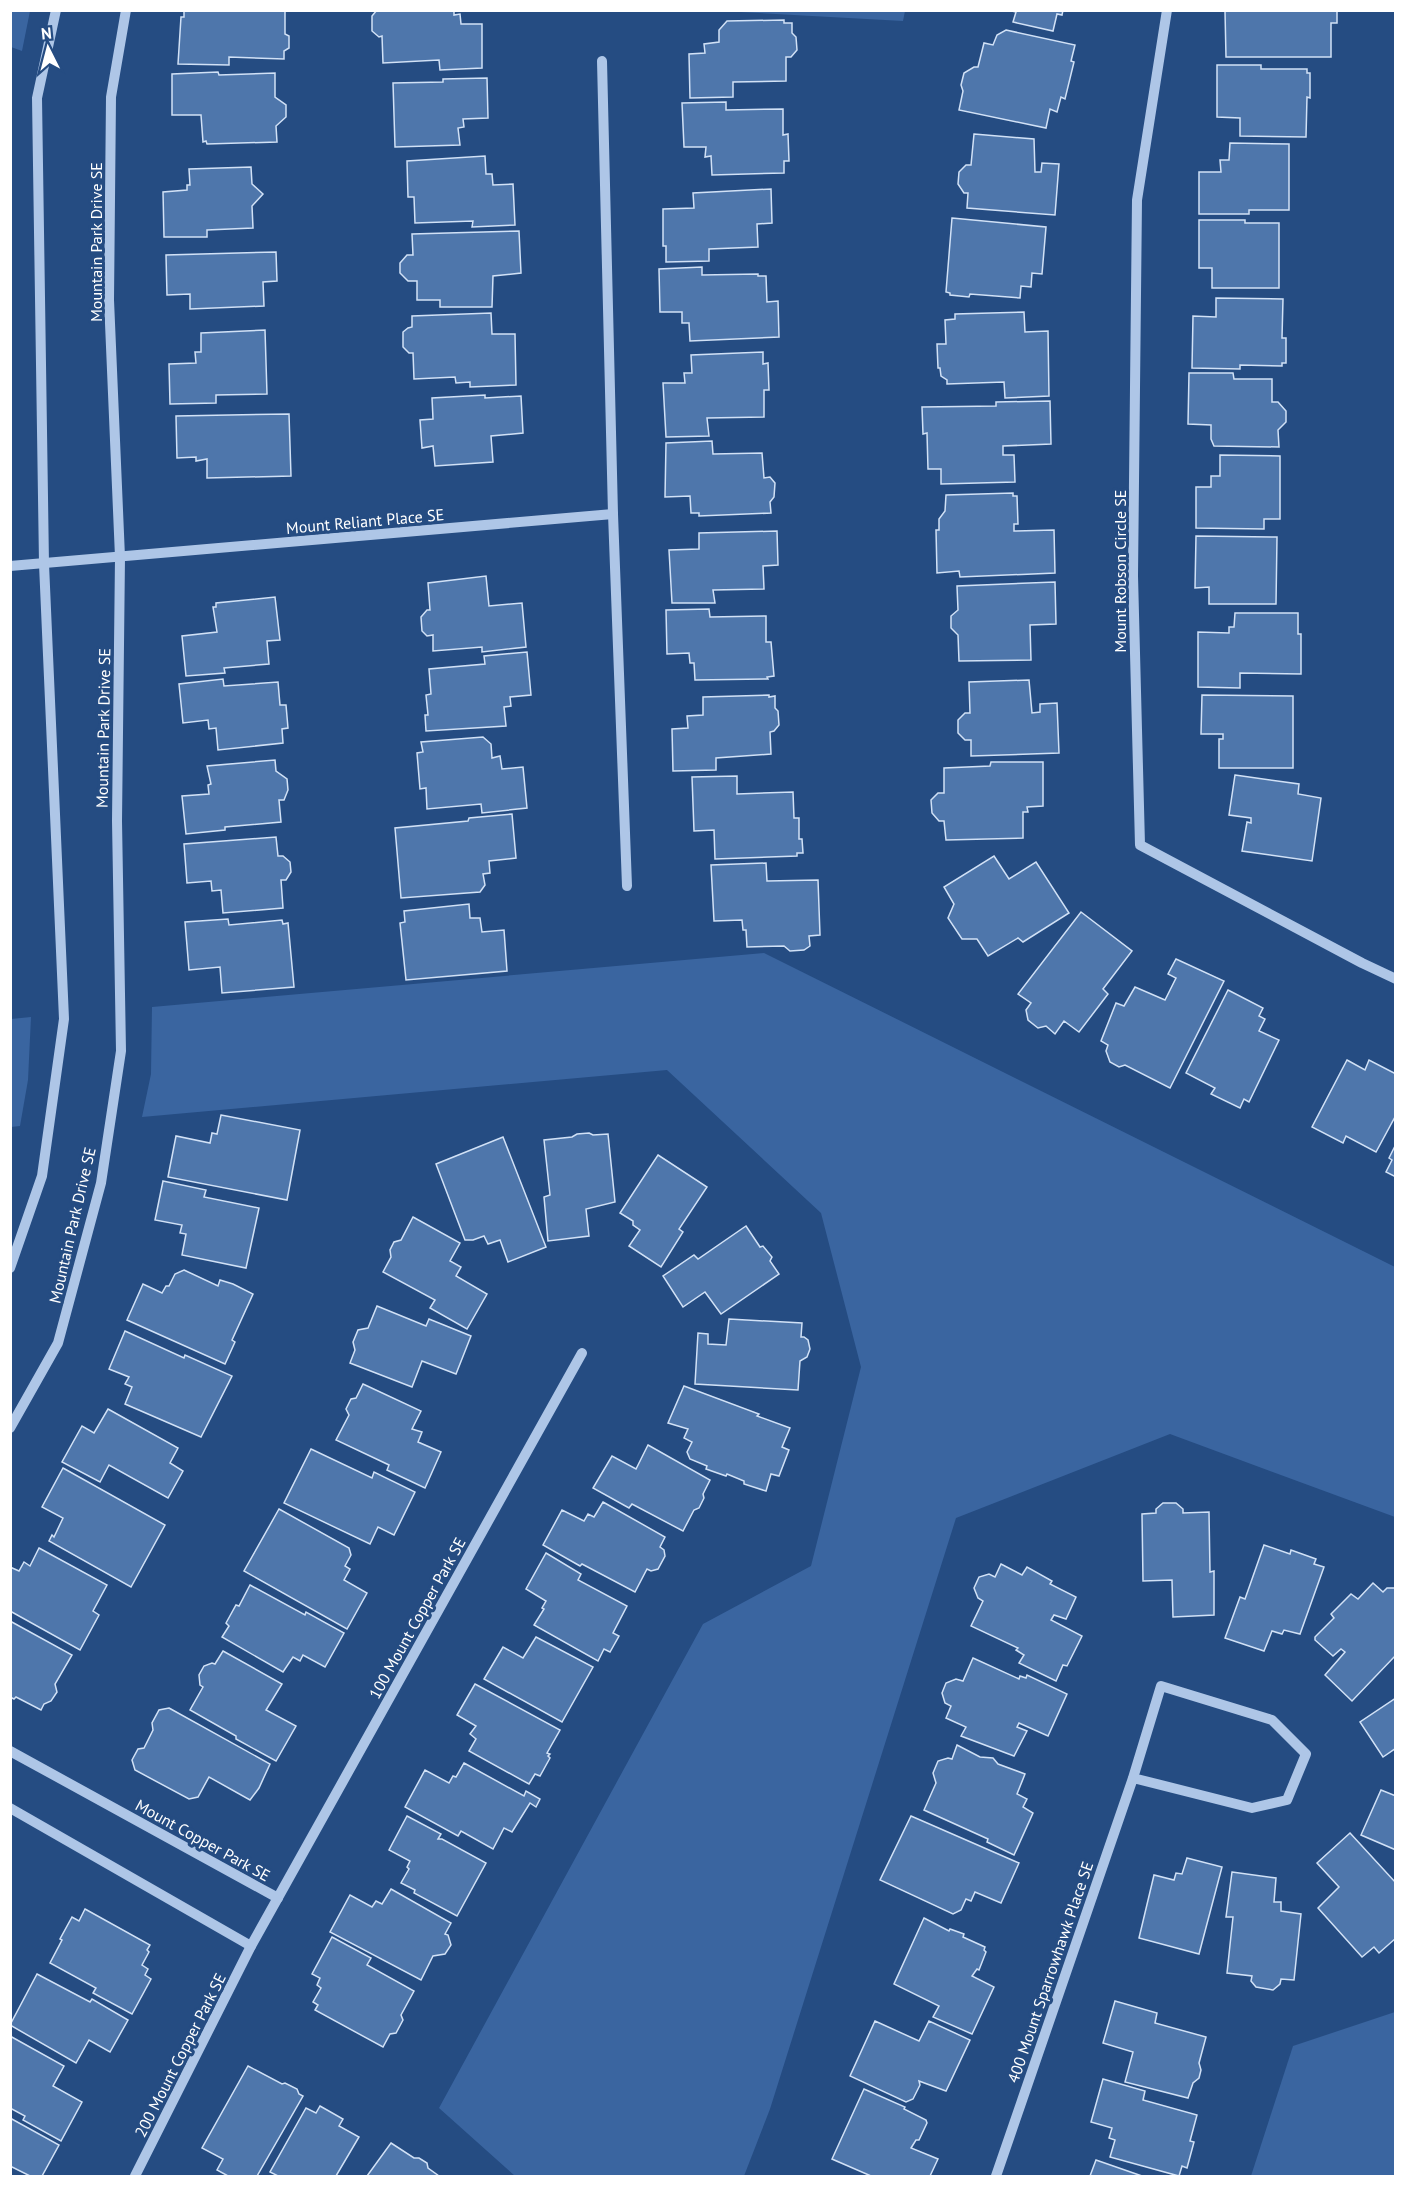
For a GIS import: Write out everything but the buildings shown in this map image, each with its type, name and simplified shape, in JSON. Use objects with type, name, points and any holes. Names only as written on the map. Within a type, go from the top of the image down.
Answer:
[{"type":"street","points":[[10,1268],[42,1176],[64,1018],[44,564],[37,98],[56,10]]},
{"type":"street","name":"Mountain Park Drive SE","points":[[10,1428],[58,1343],[100,1183],[121,1051],[117,821],[120,557],[109,288],[111,97],[126,10]]},
{"type":"street","name":"Mount Robson Circle SE","points":[[1167,10],[1137,200],[1133,576],[1140,845],[1395,979]]},
{"type":"street","points":[[602,61],[613,514],[627,886]]},
{"type":"street","name":"Mount Reliant Place SE","points":[[10,566],[613,514]]},
{"type":"street","name":"100 Mount Copper Park SE","points":[[278,1898],[582,1353]]},
{"type":"street","name":"400 Mount Sparrowhawk Place SE","points":[[996,2176],[1133,1778],[1161,1686],[1272,1720],[1306,1754],[1287,1800],[1252,1808],[1133,1778]]},
{"type":"street","name":"Mount Copper Park SE","points":[[10,1751],[278,1898],[251,1946]]},
{"type":"street","points":[[10,1808],[251,1946]]},
{"type":"street","name":"200 Mount Copper Park SE","points":[[135,2176],[251,1946]]},
{"type":"shaded area","points":[[11,10],[30,11],[22,51],[11,47]]},
{"type":"shaded area","points":[[722,11],[905,11],[903,21]]},
{"type":"shaded area","points":[[764,953],[1395,1267],[1395,1517],[1170,1434],[956,1518],[770,2109],[744,2176],[515,2176],[439,2108],[703,1624],[811,1566],[861,1367],[821,1213],[667,1070],[142,1117],[151,1074],[152,1007]]},
{"type":"shaded area","points":[[31,1017],[28,1080],[20,1126],[11,1127],[11,1019]]},
{"type":"shaded area","points":[[1395,2012],[1395,2176],[1251,2176],[1293,2046]]}]
